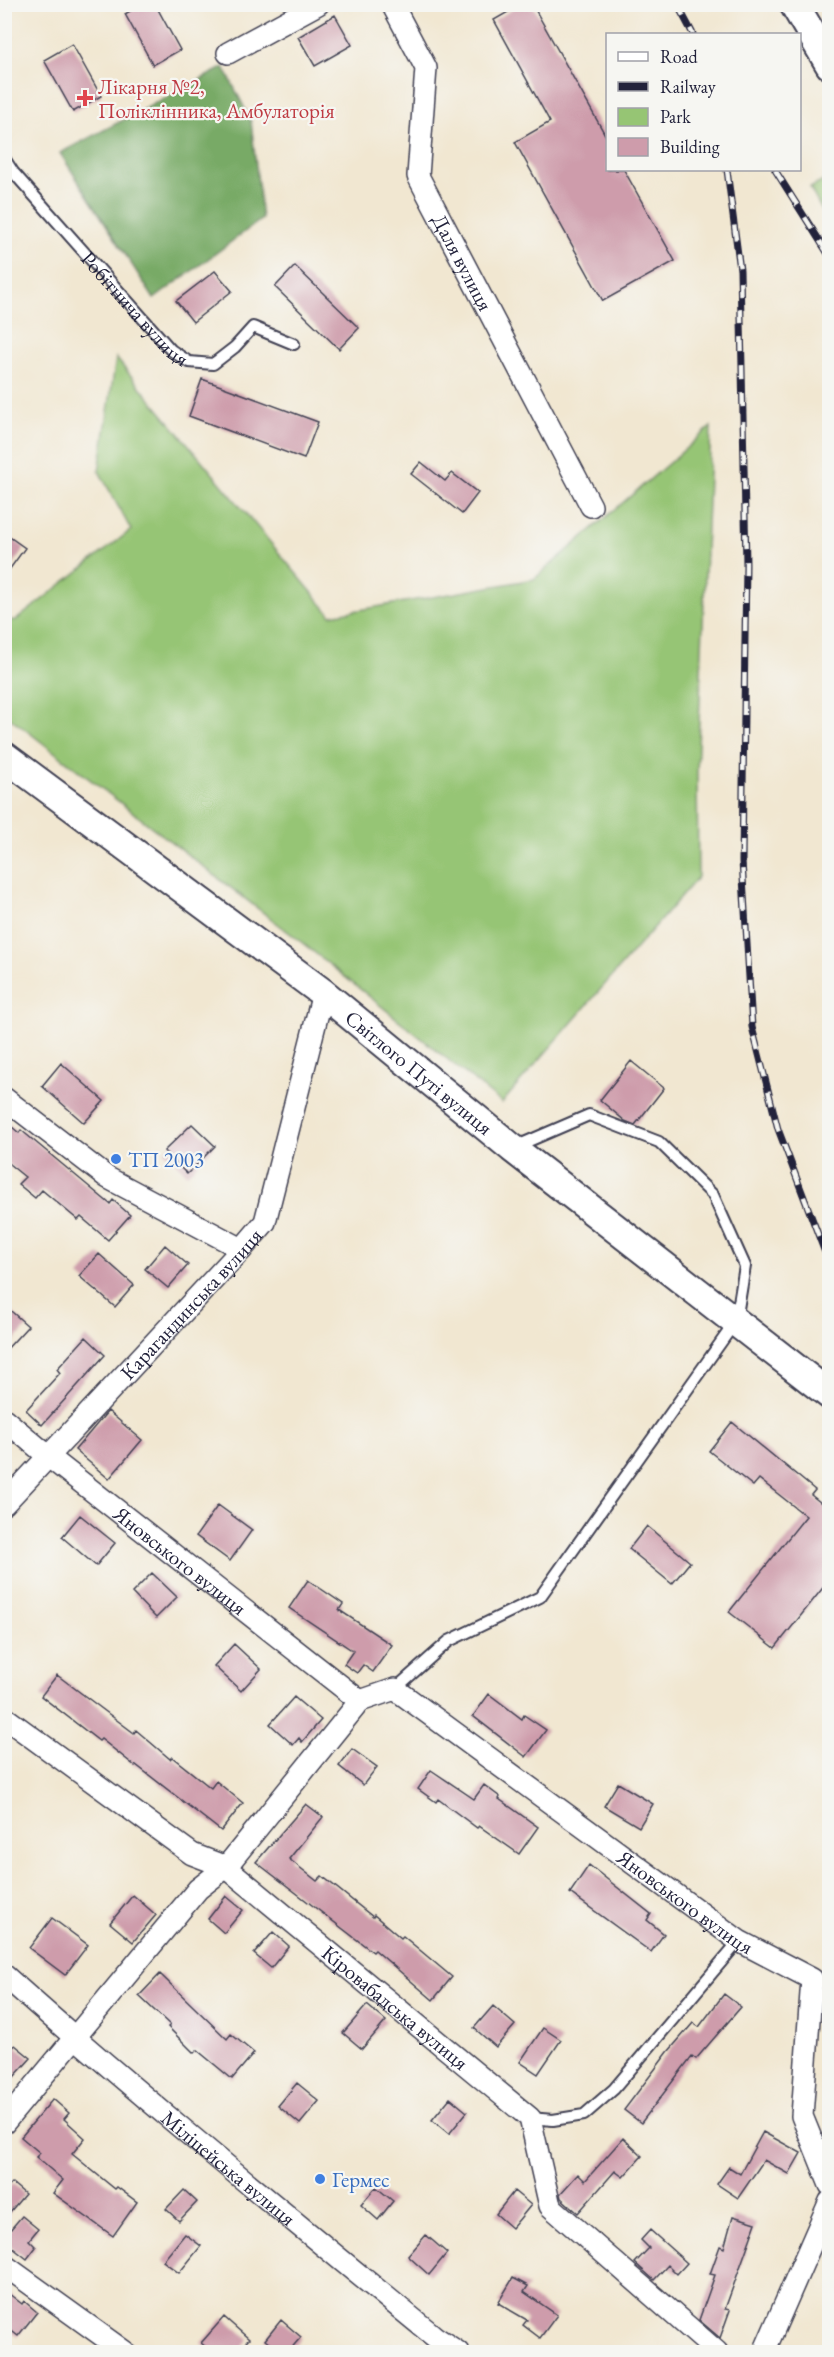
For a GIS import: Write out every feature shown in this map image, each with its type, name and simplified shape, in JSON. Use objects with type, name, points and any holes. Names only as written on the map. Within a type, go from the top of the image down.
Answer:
[{"type":"main road","points":[[794,4],[830,65]]},
{"type":"main road","name":"Світлого Путі вулиця","points":[[4,756],[323,993],[512,1148],[830,1395]]},
{"type":"street","points":[[228,53],[318,4]]},
{"type":"street","name":"Даля вулиця","points":[[393,4],[426,68],[418,176],[591,506]]},
{"type":"street","name":"Карагандинська вулиця","points":[[4,1504],[242,1249],[264,1222],[323,993]]},
{"type":"street","points":[[4,1098],[108,1178],[242,1249]]},
{"type":"street","name":"Яновського вулиця","points":[[4,1419],[49,1457],[360,1701]]},
{"type":"street","points":[[4,2123],[198,1888],[226,1867],[360,1701],[395,1689]]},
{"type":"street","name":"Яновського вулиця","points":[[395,1689],[739,1941],[812,1979],[802,2116],[830,2185]]},
{"type":"street","name":"Кіровабадська вулиця","points":[[4,1717],[192,1854],[226,1867],[531,2118]]},
{"type":"street","name":"Міліцейська вулиця","points":[[4,1975],[74,2038],[277,2207],[435,2337],[458,2352]]},
{"type":"street","points":[[531,2118],[550,2206],[717,2352]]},
{"type":"street","points":[[764,2352],[830,2201]]},
{"type":"street","points":[[4,2265],[125,2352]]},
{"type":"lane","name":"Робітнича вулиця","points":[[4,158],[13,172],[171,350],[189,362],[213,364],[235,347],[253,327],[294,344]]},
{"type":"lane","points":[[395,1689],[449,1641],[540,1598],[736,1321],[745,1266],[713,1195],[659,1142],[589,1115],[512,1148]]},
{"type":"lane","points":[[531,2118],[553,2120],[584,2115],[614,2089],[739,1941]]},
{"type":"green space","points":[[224,67],[251,121],[262,219],[154,299],[60,153]]},
{"type":"green space","points":[[829,178],[829,224],[810,188]]},
{"type":"green space","points":[[116,358],[331,615],[534,579],[711,427],[697,773],[698,877],[502,1103],[300,941],[5,714],[5,621],[16,620],[131,530],[99,471]]},
{"type":"building","points":[[142,4],[155,4],[180,50],[153,65],[125,14]]},
{"type":"building","points":[[522,4],[532,4],[606,136],[606,171],[625,171],[675,261],[603,301],[515,142],[550,122],[494,20]]},
{"type":"building","points":[[335,15],[352,45],[315,66],[298,37]]},
{"type":"building","points":[[72,44],[101,96],[73,112],[44,60]]},
{"type":"building","points":[[295,266],[359,328],[339,349],[275,287]]},
{"type":"building","points":[[215,271],[232,291],[193,322],[176,301]]},
{"type":"building","points":[[202,379],[318,422],[304,459],[189,416]]},
{"type":"building","points":[[421,462],[445,481],[452,473],[478,493],[462,514],[411,474]]},
{"type":"building","points":[[4,533],[25,548],[4,577]]},
{"type":"building","points":[[631,1061],[664,1088],[635,1125],[625,1121],[600,1100]]},
{"type":"building","points":[[61,1063],[104,1101],[84,1123],[42,1086]]},
{"type":"building","points":[[4,1120],[19,1133],[21,1130],[110,1204],[113,1200],[130,1215],[108,1240],[81,1217],[78,1220],[42,1190],[35,1198],[18,1184],[25,1177],[4,1160]]},
{"type":"building","points":[[192,1124],[215,1146],[187,1174],[164,1151]]},
{"type":"building","points":[[165,1245],[188,1265],[168,1288],[145,1269]]},
{"type":"building","points":[[99,1254],[134,1285],[115,1307],[79,1276]]},
{"type":"building","points":[[4,1305],[28,1326],[4,1352]]},
{"type":"building","points":[[86,1337],[105,1355],[42,1425],[26,1410],[60,1373],[57,1369]]},
{"type":"building","points":[[108,1411],[142,1440],[109,1479],[75,1450]]},
{"type":"building","points":[[732,1422],[815,1490],[811,1495],[830,1510],[830,1579],[775,1648],[729,1612],[806,1516],[759,1479],[753,1486],[709,1451]]},
{"type":"building","points":[[218,1505],[252,1530],[230,1561],[196,1536]]},
{"type":"building","points":[[80,1515],[115,1543],[96,1566],[62,1537]]},
{"type":"building","points":[[647,1526],[690,1562],[672,1584],[629,1549]]},
{"type":"building","points":[[152,1573],[177,1597],[156,1618],[132,1593]]},
{"type":"building","points":[[308,1580],[343,1604],[339,1610],[392,1645],[373,1672],[363,1665],[357,1673],[344,1664],[353,1651],[289,1608]]},
{"type":"building","points":[[234,1644],[261,1669],[241,1691],[214,1666]]},
{"type":"building","points":[[57,1675],[134,1733],[136,1730],[170,1759],[172,1757],[211,1788],[216,1781],[243,1803],[221,1831],[136,1765],[101,1739],[99,1741],[41,1696]]},
{"type":"building","points":[[489,1694],[522,1719],[524,1715],[546,1730],[526,1757],[473,1716]]},
{"type":"building","points":[[294,1697],[321,1720],[302,1742],[299,1738],[293,1745],[270,1724]]},
{"type":"building","points":[[352,1749],[377,1767],[363,1785],[339,1766]]},
{"type":"building","points":[[431,1770],[474,1799],[484,1785],[500,1797],[499,1799],[538,1827],[519,1854],[479,1826],[477,1828],[438,1799],[436,1802],[418,1789]]},
{"type":"building","points":[[618,1783],[653,1804],[639,1827],[604,1806]]},
{"type":"building","points":[[306,1804],[323,1817],[289,1859],[317,1881],[322,1876],[401,1938],[403,1936],[452,1977],[433,2000],[375,1950],[373,1952],[256,1862]]},
{"type":"building","points":[[589,1865],[651,1914],[647,1920],[664,1934],[651,1952],[570,1893]]},
{"type":"building","points":[[133,1895],[156,1915],[133,1942],[110,1923]]},
{"type":"building","points":[[226,1896],[243,1910],[224,1933],[208,1919]]},
{"type":"building","points":[[52,1918],[88,1945],[65,1975],[29,1948]]},
{"type":"building","points":[[273,1932],[289,1946],[271,1968],[254,1954]]},
{"type":"building","points":[[160,1974],[227,2039],[231,2034],[254,2053],[232,2079],[197,2050],[194,2053],[168,2027],[170,2025],[139,1996]]},
{"type":"building","points":[[724,1994],[741,2007],[696,2059],[692,2056],[641,2123],[624,2110],[693,2023],[699,2027]]},
{"type":"building","points":[[367,2005],[386,2021],[362,2049],[343,2033]]},
{"type":"building","points":[[493,2006],[515,2025],[496,2047],[474,2028]]},
{"type":"building","points":[[543,2028],[561,2040],[538,2074],[520,2062]]},
{"type":"building","points":[[15,2045],[31,2058],[4,2088],[4,2057]]},
{"type":"building","points":[[297,2083],[319,2101],[300,2124],[278,2106]]},
{"type":"building","points":[[450,2098],[467,2112],[449,2134],[432,2120]]},
{"type":"building","points":[[53,2099],[69,2113],[64,2119],[85,2138],[72,2154],[115,2189],[117,2187],[137,2202],[113,2236],[53,2193],[63,2180],[36,2157],[40,2153],[21,2137]]},
{"type":"building","points":[[763,2132],[801,2153],[789,2174],[764,2160],[738,2198],[717,2184],[729,2167],[740,2174]]},
{"type":"building","points":[[623,2138],[642,2156],[623,2177],[615,2171],[578,2213],[561,2198],[560,2194],[578,2174],[585,2181]]},
{"type":"building","points":[[12,2183],[25,2194],[4,2219],[4,2192]]},
{"type":"building","points":[[376,2187],[393,2201],[378,2220],[361,2205]]},
{"type":"building","points":[[184,2190],[197,2202],[179,2221],[166,2209]]},
{"type":"building","points":[[514,2191],[531,2205],[512,2228],[496,2214]]},
{"type":"building","points":[[22,2216],[38,2229],[29,2240],[36,2247],[27,2259],[4,2241],[4,2237]]},
{"type":"building","points":[[733,2216],[756,2223],[725,2309],[730,2310],[720,2338],[699,2320],[715,2275],[710,2274],[720,2246],[724,2248]]},
{"type":"building","points":[[650,2230],[687,2263],[677,2274],[668,2265],[654,2280],[635,2263],[649,2248],[641,2240]]},
{"type":"building","points":[[185,2234],[201,2246],[179,2273],[163,2261]]},
{"type":"building","points":[[426,2235],[447,2253],[429,2275],[408,2256]]},
{"type":"building","points":[[513,2278],[528,2286],[524,2292],[557,2315],[540,2338],[523,2325],[527,2320],[498,2303]]},
{"type":"building","points":[[4,2290],[22,2304],[24,2301],[37,2312],[18,2336],[4,2325]]},
{"type":"building","points":[[224,2317],[249,2339],[237,2352],[212,2352],[201,2343]]},
{"type":"building","points":[[281,2320],[301,2337],[288,2352],[280,2352],[265,2340]]},
{"type":"railway","points":[[677,4],[692,33]]},
{"type":"railway","points":[[727,171],[740,270],[746,564],[742,861],[752,1027],[778,1129],[824,1250],[830,1260]]},
{"type":"railway","points":[[776,171],[830,257]]},
{"type":"place","name":"Лікарня №2, Поліклінника, Амбулаторія","points":[[85,98]]},
{"type":"place","name":"ТП 2003","points":[[116,1159]]},
{"type":"place","name":"Гермес","points":[[320,2179]]}]
